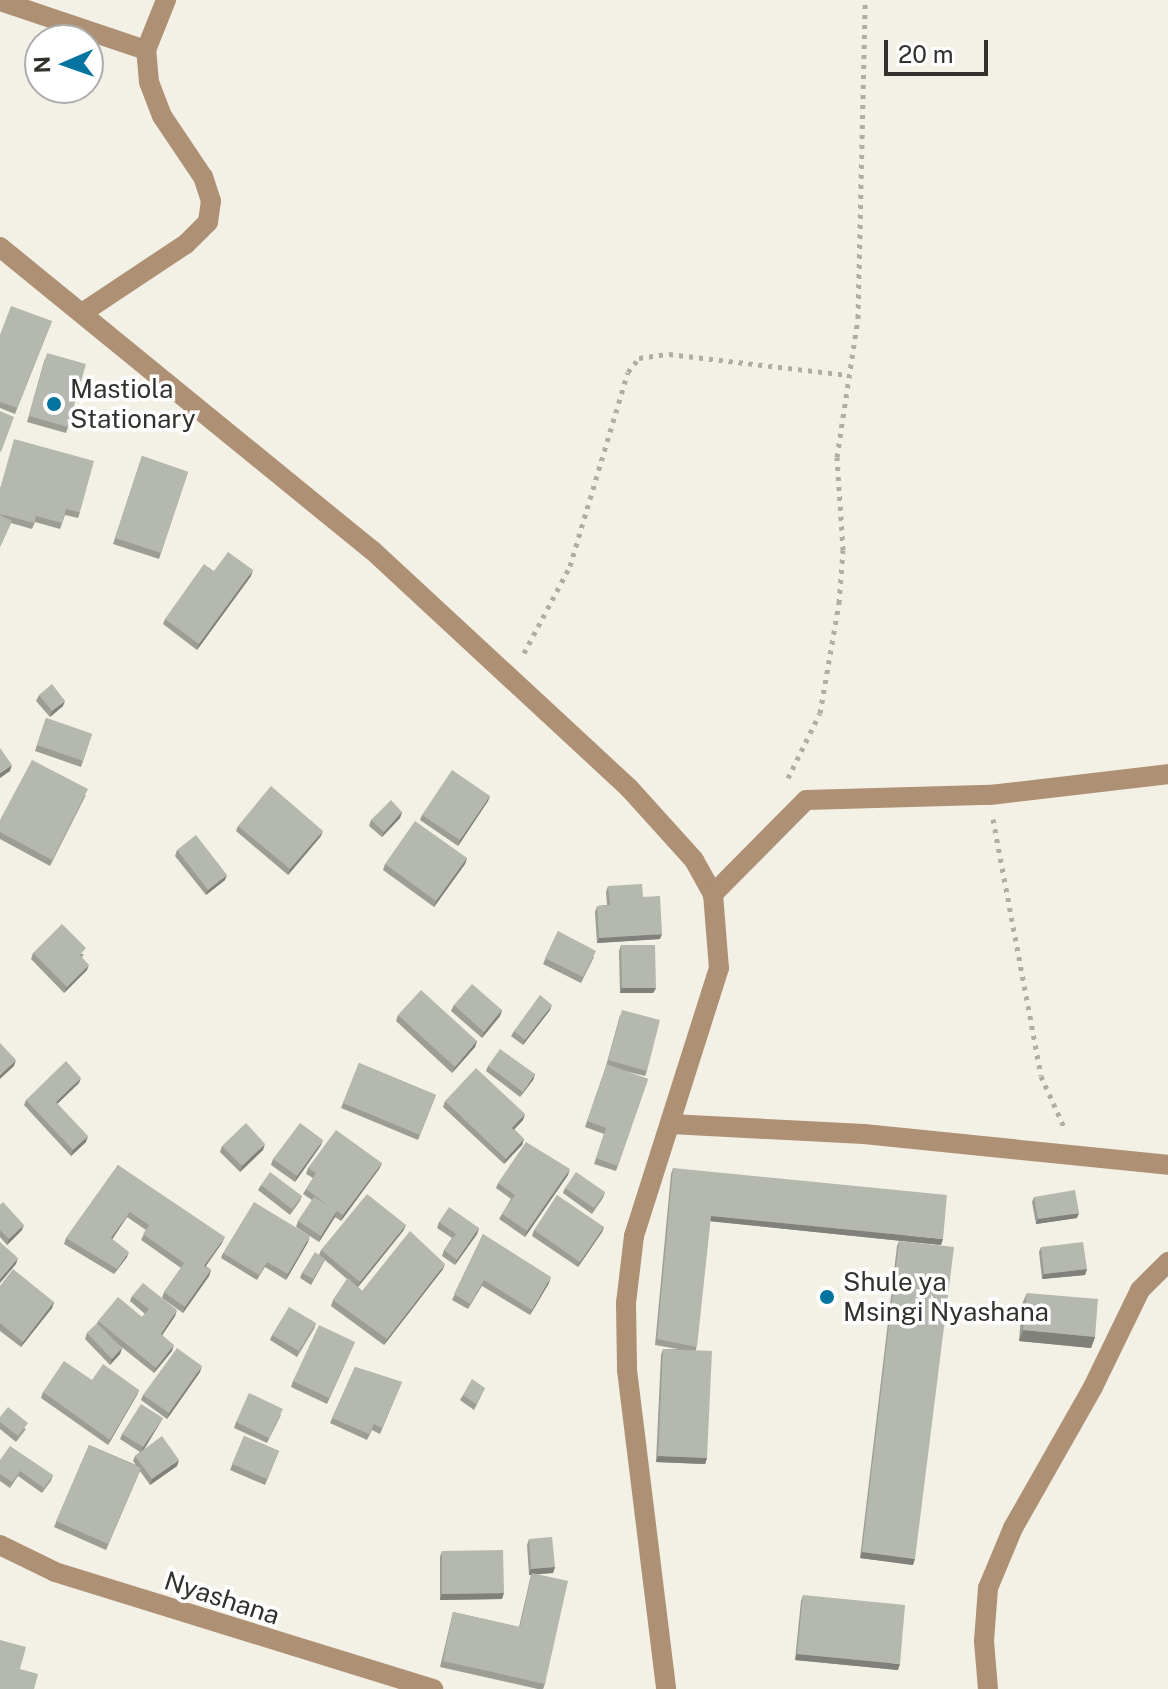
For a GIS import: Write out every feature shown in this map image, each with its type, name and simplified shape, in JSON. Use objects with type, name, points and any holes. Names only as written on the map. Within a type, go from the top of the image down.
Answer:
[{"type":"street","points":[[82,313],[186,244],[208,222],[207,189],[162,116],[149,82],[146,50],[166,0]]},
{"type":"street","points":[[0,1],[146,50]]},
{"type":"street","points":[[0,247],[372,550],[629,788],[694,860],[713,894],[719,968],[634,1236],[626,1303],[627,1370],[666,1689]]},
{"type":"street","points":[[713,894],[787,815],[806,800],[822,796],[990,795],[1168,774]]},
{"type":"street","points":[[671,1124],[864,1134],[1168,1165]]},
{"type":"street","points":[[988,1689],[984,1641],[988,1588],[1013,1528],[1093,1387],[1140,1290],[1168,1262]]},
{"type":"street","name":"Nyashana","points":[[0,1545],[55,1572],[433,1689]]},
{"type":"path","points":[[787,815],[788,779],[820,713],[831,672],[843,550],[837,457],[858,318],[865,0]]},
{"type":"path","points":[[509,678],[570,566],[628,372],[639,358],[669,354],[847,375]]},
{"type":"path","points":[[990,795],[997,858],[1016,922],[1041,1076],[1079,1156]]},
{"type":"building","points":[[11,306],[52,321],[17,408],[0,402],[0,335]]},
{"type":"building","points":[[47,353],[86,364],[68,427],[29,416]]},
{"type":"building","points":[[0,411],[14,417],[1,452],[0,451]]},
{"type":"building","points":[[14,439],[94,461],[80,512],[66,509],[62,523],[36,516],[34,523],[0,514],[0,489]]},
{"type":"building","points":[[142,456],[188,472],[161,553],[115,538]]},
{"type":"building","points":[[0,515],[12,521],[0,546]]},
{"type":"building","points":[[228,552],[253,570],[199,644],[165,619],[204,564],[214,571]]},
{"type":"building","points":[[52,684],[65,701],[52,711],[39,695]]},
{"type":"building","points":[[46,718],[92,734],[83,761],[37,745]]},
{"type":"building","points":[[0,748],[12,765],[0,773]]},
{"type":"building","points":[[32,760],[88,789],[52,860],[0,832],[0,820]]},
{"type":"building","points":[[452,770],[490,796],[460,840],[422,815]]},
{"type":"building","points":[[271,786],[323,831],[290,869],[238,826]]},
{"type":"building","points":[[391,800],[402,812],[384,832],[371,820]]},
{"type":"building","points":[[415,821],[467,858],[436,901],[385,864]]},
{"type":"building","points":[[196,835],[227,875],[208,890],[177,850]]},
{"type":"building","points":[[642,884],[643,897],[660,896],[662,934],[599,938],[597,906],[610,905],[608,886]]},
{"type":"building","points":[[62,924],[86,948],[80,955],[89,965],[67,987],[33,953]]},
{"type":"building","points":[[558,931],[596,951],[583,977],[545,958]]},
{"type":"building","points":[[621,945],[655,945],[656,988],[622,988]]},
{"type":"building","points":[[472,984],[502,1010],[484,1032],[454,1005]]},
{"type":"building","points":[[421,990],[477,1041],[455,1067],[398,1015]]},
{"type":"building","points":[[540,995],[552,1005],[525,1040],[514,1031]]},
{"type":"building","points":[[622,1010],[660,1020],[647,1071],[608,1060]]},
{"type":"building","points":[[0,1043],[16,1060],[0,1075]]},
{"type":"building","points":[[500,1049],[535,1074],[523,1092],[488,1066]]},
{"type":"building","points":[[66,1061],[81,1078],[56,1102],[88,1136],[73,1150],[26,1100]]},
{"type":"building","points":[[359,1063],[436,1095],[420,1135],[343,1103]]},
{"type":"building","points":[[607,1064],[648,1079],[618,1166],[596,1158],[606,1128],[587,1121]]},
{"type":"building","points":[[476,1068],[525,1114],[512,1128],[524,1139],[506,1159],[445,1101]]},
{"type":"building","points":[[246,1123],[265,1144],[242,1166],[222,1146]]},
{"type":"building","points":[[300,1123],[323,1140],[297,1176],[273,1159]]},
{"type":"building","points":[[336,1130],[382,1163],[343,1215],[337,1211],[321,1236],[298,1221],[314,1197],[329,1206],[306,1189],[316,1173],[308,1168]]},
{"type":"building","points":[[526,1142],[570,1169],[527,1231],[502,1214],[515,1195],[498,1183]]},
{"type":"building","points":[[118,1165],[225,1237],[204,1266],[211,1270],[185,1307],[164,1292],[184,1263],[143,1234],[149,1225],[130,1212],[111,1238],[129,1252],[117,1269],[66,1238]]},
{"type":"building","points":[[673,1168],[947,1195],[943,1239],[711,1216],[697,1347],[657,1339]]},
{"type":"building","points":[[270,1172],[302,1196],[292,1209],[261,1185]]},
{"type":"building","points":[[576,1172],[605,1192],[594,1208],[565,1188]]},
{"type":"building","points":[[1075,1190],[1079,1213],[1038,1219],[1034,1197]]},
{"type":"building","points":[[367,1194],[406,1225],[360,1282],[321,1250]]},
{"type":"building","points":[[557,1195],[604,1227],[580,1262],[534,1230]]},
{"type":"building","points":[[3,1202],[24,1225],[9,1239],[0,1230],[0,1205]]},
{"type":"building","points":[[254,1202],[310,1236],[288,1274],[267,1262],[259,1275],[223,1253]]},
{"type":"building","points":[[449,1207],[479,1228],[457,1260],[444,1250],[456,1234],[439,1222]]},
{"type":"building","points":[[410,1231],[445,1264],[387,1339],[333,1300],[348,1278],[362,1291]]},
{"type":"building","points":[[483,1234],[551,1277],[532,1310],[484,1280],[470,1304],[454,1294]]},
{"type":"building","points":[[899,1241],[954,1247],[915,1559],[862,1552]]},
{"type":"building","points":[[0,1242],[18,1258],[0,1279]]},
{"type":"building","points":[[1083,1242],[1087,1269],[1044,1274],[1041,1247]]},
{"type":"building","points":[[315,1252],[325,1259],[313,1279],[302,1273]]},
{"type":"building","points":[[13,1269],[54,1302],[23,1342],[0,1323],[0,1286]]},
{"type":"building","points":[[143,1283],[177,1310],[161,1334],[174,1345],[156,1368],[98,1321],[118,1297],[142,1317],[149,1309],[132,1296]]},
{"type":"building","points":[[1027,1293],[1098,1299],[1095,1337],[1023,1330]]},
{"type":"building","points":[[289,1307],[316,1323],[299,1351],[272,1335]]},
{"type":"building","points":[[97,1323],[122,1348],[112,1359],[87,1333]]},
{"type":"building","points":[[319,1325],[355,1342],[329,1398],[293,1381]]},
{"type":"building","points":[[177,1348],[202,1366],[169,1413],[143,1395]]},
{"type":"building","points":[[663,1349],[712,1351],[707,1458],[658,1456]]},
{"type":"building","points":[[64,1361],[92,1380],[103,1364],[139,1390],[110,1440],[43,1392]]},
{"type":"building","points":[[355,1367],[402,1382],[382,1428],[374,1424],[369,1434],[332,1418]]},
{"type":"building","points":[[472,1379],[485,1388],[476,1404],[463,1395]]},
{"type":"building","points":[[249,1393],[283,1409],[269,1438],[236,1422]]},
{"type":"building","points":[[141,1404],[163,1418],[143,1447],[122,1434]]},
{"type":"building","points":[[8,1407],[28,1423],[18,1436],[0,1422]]},
{"type":"building","points":[[162,1436],[179,1460],[152,1479],[135,1456]]},
{"type":"building","points":[[244,1436],[279,1451],[267,1479],[232,1464]]},
{"type":"building","points":[[89,1445],[141,1468],[108,1544],[56,1521]]},
{"type":"building","points":[[10,1446],[53,1475],[44,1488],[20,1471],[12,1482],[0,1474],[0,1460]]},
{"type":"building","points":[[552,1537],[555,1567],[531,1569],[529,1539]]},
{"type":"building","points":[[503,1550],[504,1593],[442,1594],[442,1551]]},
{"type":"building","points":[[532,1573],[568,1581],[545,1684],[443,1661],[453,1612],[520,1627]]},
{"type":"building","points":[[803,1595],[905,1605],[900,1664],[797,1654]]},
{"type":"building","points":[[0,1640],[26,1647],[20,1669],[38,1674],[34,1689],[0,1689]]},
{"type":"place","name":"Mastiola Stationary","points":[[54,404]]},
{"type":"place","name":"Shule ya Msingi Nyashana","points":[[827,1297]]}]
